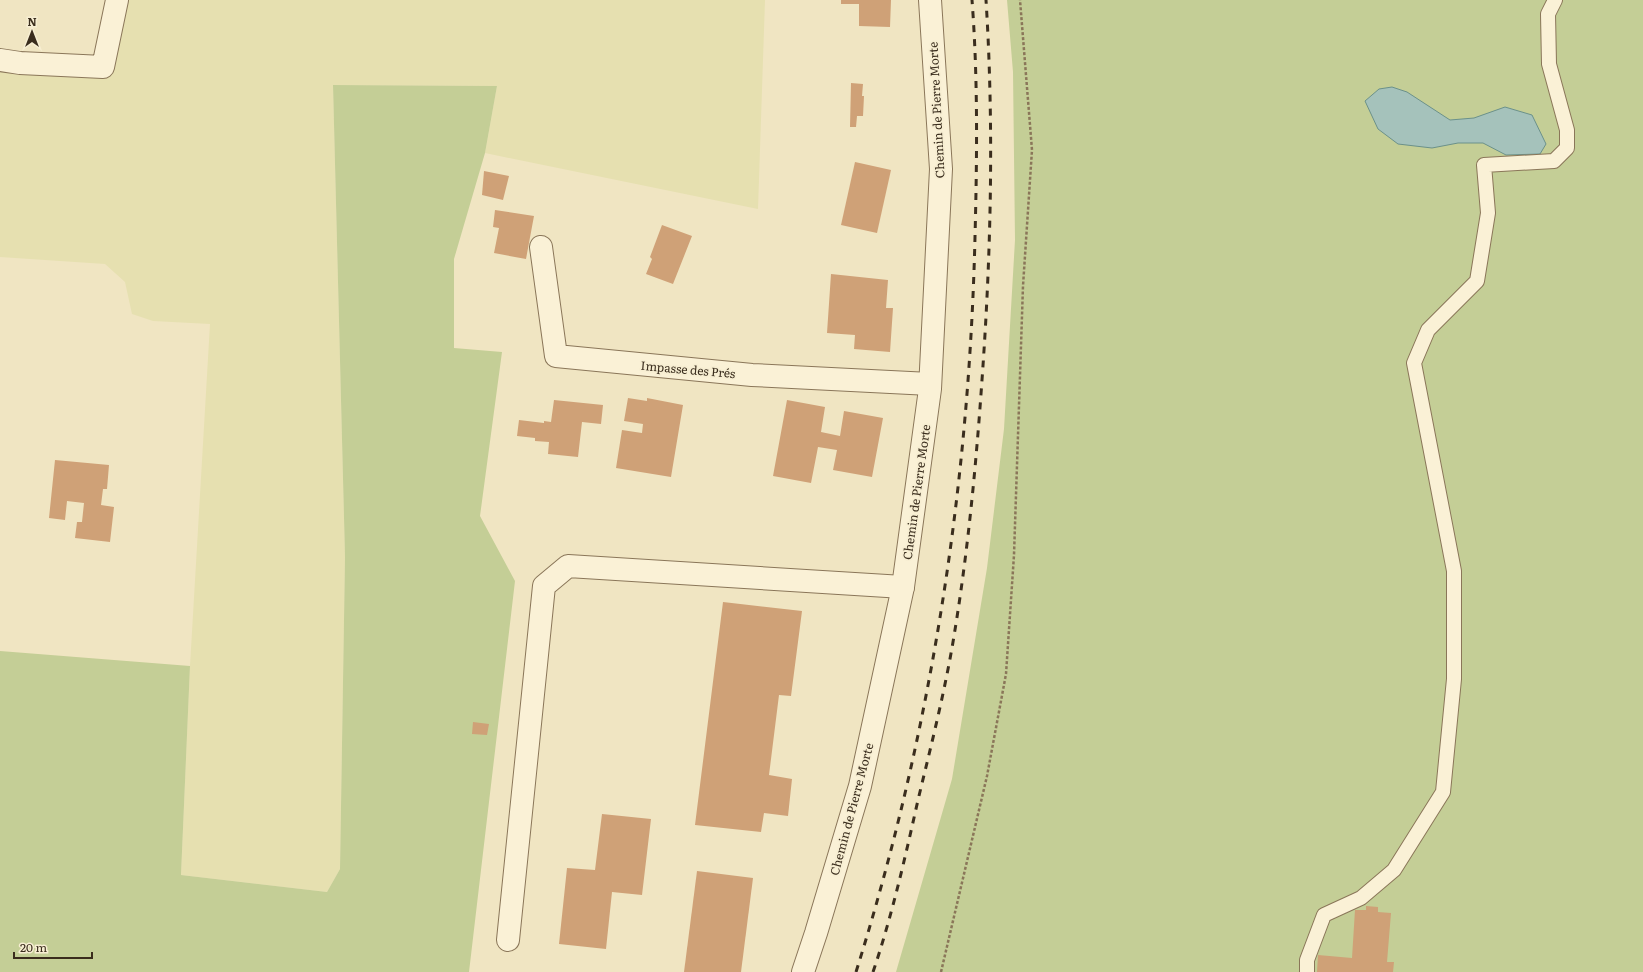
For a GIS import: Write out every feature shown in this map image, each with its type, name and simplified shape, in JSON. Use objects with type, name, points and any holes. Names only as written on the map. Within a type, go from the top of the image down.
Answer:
[{"type":"street","points":[[0,60],[20,63],[103,67],[117,0]]},
{"type":"street","name":"Chemin de Pierre Morte","points":[[803,972],[860,786],[903,587],[930,384],[941,168],[930,0]]},
{"type":"street","name":"Impasse des Prés","points":[[541,247],[556,356],[752,375],[930,384]]},
{"type":"street","points":[[508,940],[544,586],[568,566],[903,587]]},
{"type":"lane","points":[[1307,972],[1307,960],[1324,915],[1361,898],[1394,870],[1443,792],[1454,680],[1454,571],[1414,363],[1428,330],[1478,281],[1488,213],[1484,165],[1554,161],[1567,148],[1567,130],[1548,64],[1548,14],[1555,0]]},
{"type":"path","points":[[941,972],[987,776],[1006,674],[1014,555],[1023,286],[1032,150],[1020,0]]},
{"type":"shaded area","points":[[117,0],[765,0],[758,209],[485,153],[497,86],[333,85],[345,557],[340,869],[327,892],[181,875],[190,666],[210,324],[153,321],[132,314],[125,282],[105,264],[0,257],[0,60],[103,67]]},
{"type":"green space","points":[[1007,0],[1643,0],[1643,972],[896,972],[952,779],[987,568],[1004,429],[1015,240],[1013,72]]},
{"type":"green space","points":[[333,85],[497,86],[485,153],[454,259],[454,348],[502,352],[480,516],[515,581],[469,972],[0,972],[0,651],[190,666],[181,875],[327,892],[340,869],[345,557]]},
{"type":"water","points":[[1392,87],[1407,92],[1450,120],[1474,118],[1505,107],[1532,115],[1546,144],[1540,154],[1506,155],[1483,143],[1458,143],[1432,148],[1398,144],[1378,129],[1365,101],[1379,89]]},
{"type":"building","points":[[841,0],[891,0],[890,27],[859,26],[859,4],[841,4]]},
{"type":"building","points":[[851,83],[863,84],[863,116],[857,116],[856,127],[850,127]]},
{"type":"building","points":[[855,162],[891,170],[877,233],[841,225]]},
{"type":"building","points":[[484,171],[509,176],[503,200],[482,195]]},
{"type":"building","points":[[495,210],[534,216],[526,259],[494,253],[499,228],[493,227]]},
{"type":"building","points":[[662,225],[692,236],[673,284],[646,274],[652,259],[650,257]]},
{"type":"building","points":[[831,274],[888,280],[886,308],[893,308],[890,352],[854,349],[855,335],[827,333]]},
{"type":"building","points":[[628,398],[647,401],[647,398],[683,405],[671,477],[616,468],[622,430],[642,433],[643,424],[624,421]]},
{"type":"building","points":[[554,400],[603,405],[601,424],[582,422],[578,457],[548,454],[549,442],[535,441],[535,438],[517,436],[519,420],[544,423],[544,421],[551,422]]},
{"type":"building","points":[[787,400],[825,407],[821,432],[840,436],[844,411],[883,418],[872,477],[833,470],[837,450],[818,447],[811,483],[773,476]]},
{"type":"building","points":[[55,460],[109,465],[107,489],[103,489],[101,505],[114,507],[110,542],[75,538],[77,522],[82,522],[84,503],[67,501],[65,520],[49,518]]},
{"type":"building","points":[[723,602],[802,611],[791,696],[779,695],[769,775],[792,779],[788,816],[764,813],[761,832],[695,825]]},
{"type":"building","points":[[473,722],[489,724],[487,735],[472,734]]},
{"type":"building","points":[[602,814],[651,819],[642,895],[612,892],[606,949],[559,944],[567,868],[595,870]]},
{"type":"building","points":[[697,871],[753,878],[741,972],[684,972]]},
{"type":"building","points":[[1366,906],[1378,907],[1378,912],[1391,913],[1387,962],[1394,962],[1393,972],[1317,972],[1318,955],[1352,958],[1355,910],[1366,910]]},
{"type":"railway","points":[[856,972],[882,882],[905,792],[925,701],[941,609],[954,517],[964,424],[971,331],[975,237],[976,118],[972,0]]},
{"type":"railway","points":[[873,972],[898,887],[942,698],[954,636],[967,540],[982,380],[988,285],[991,143],[986,0]]}]
